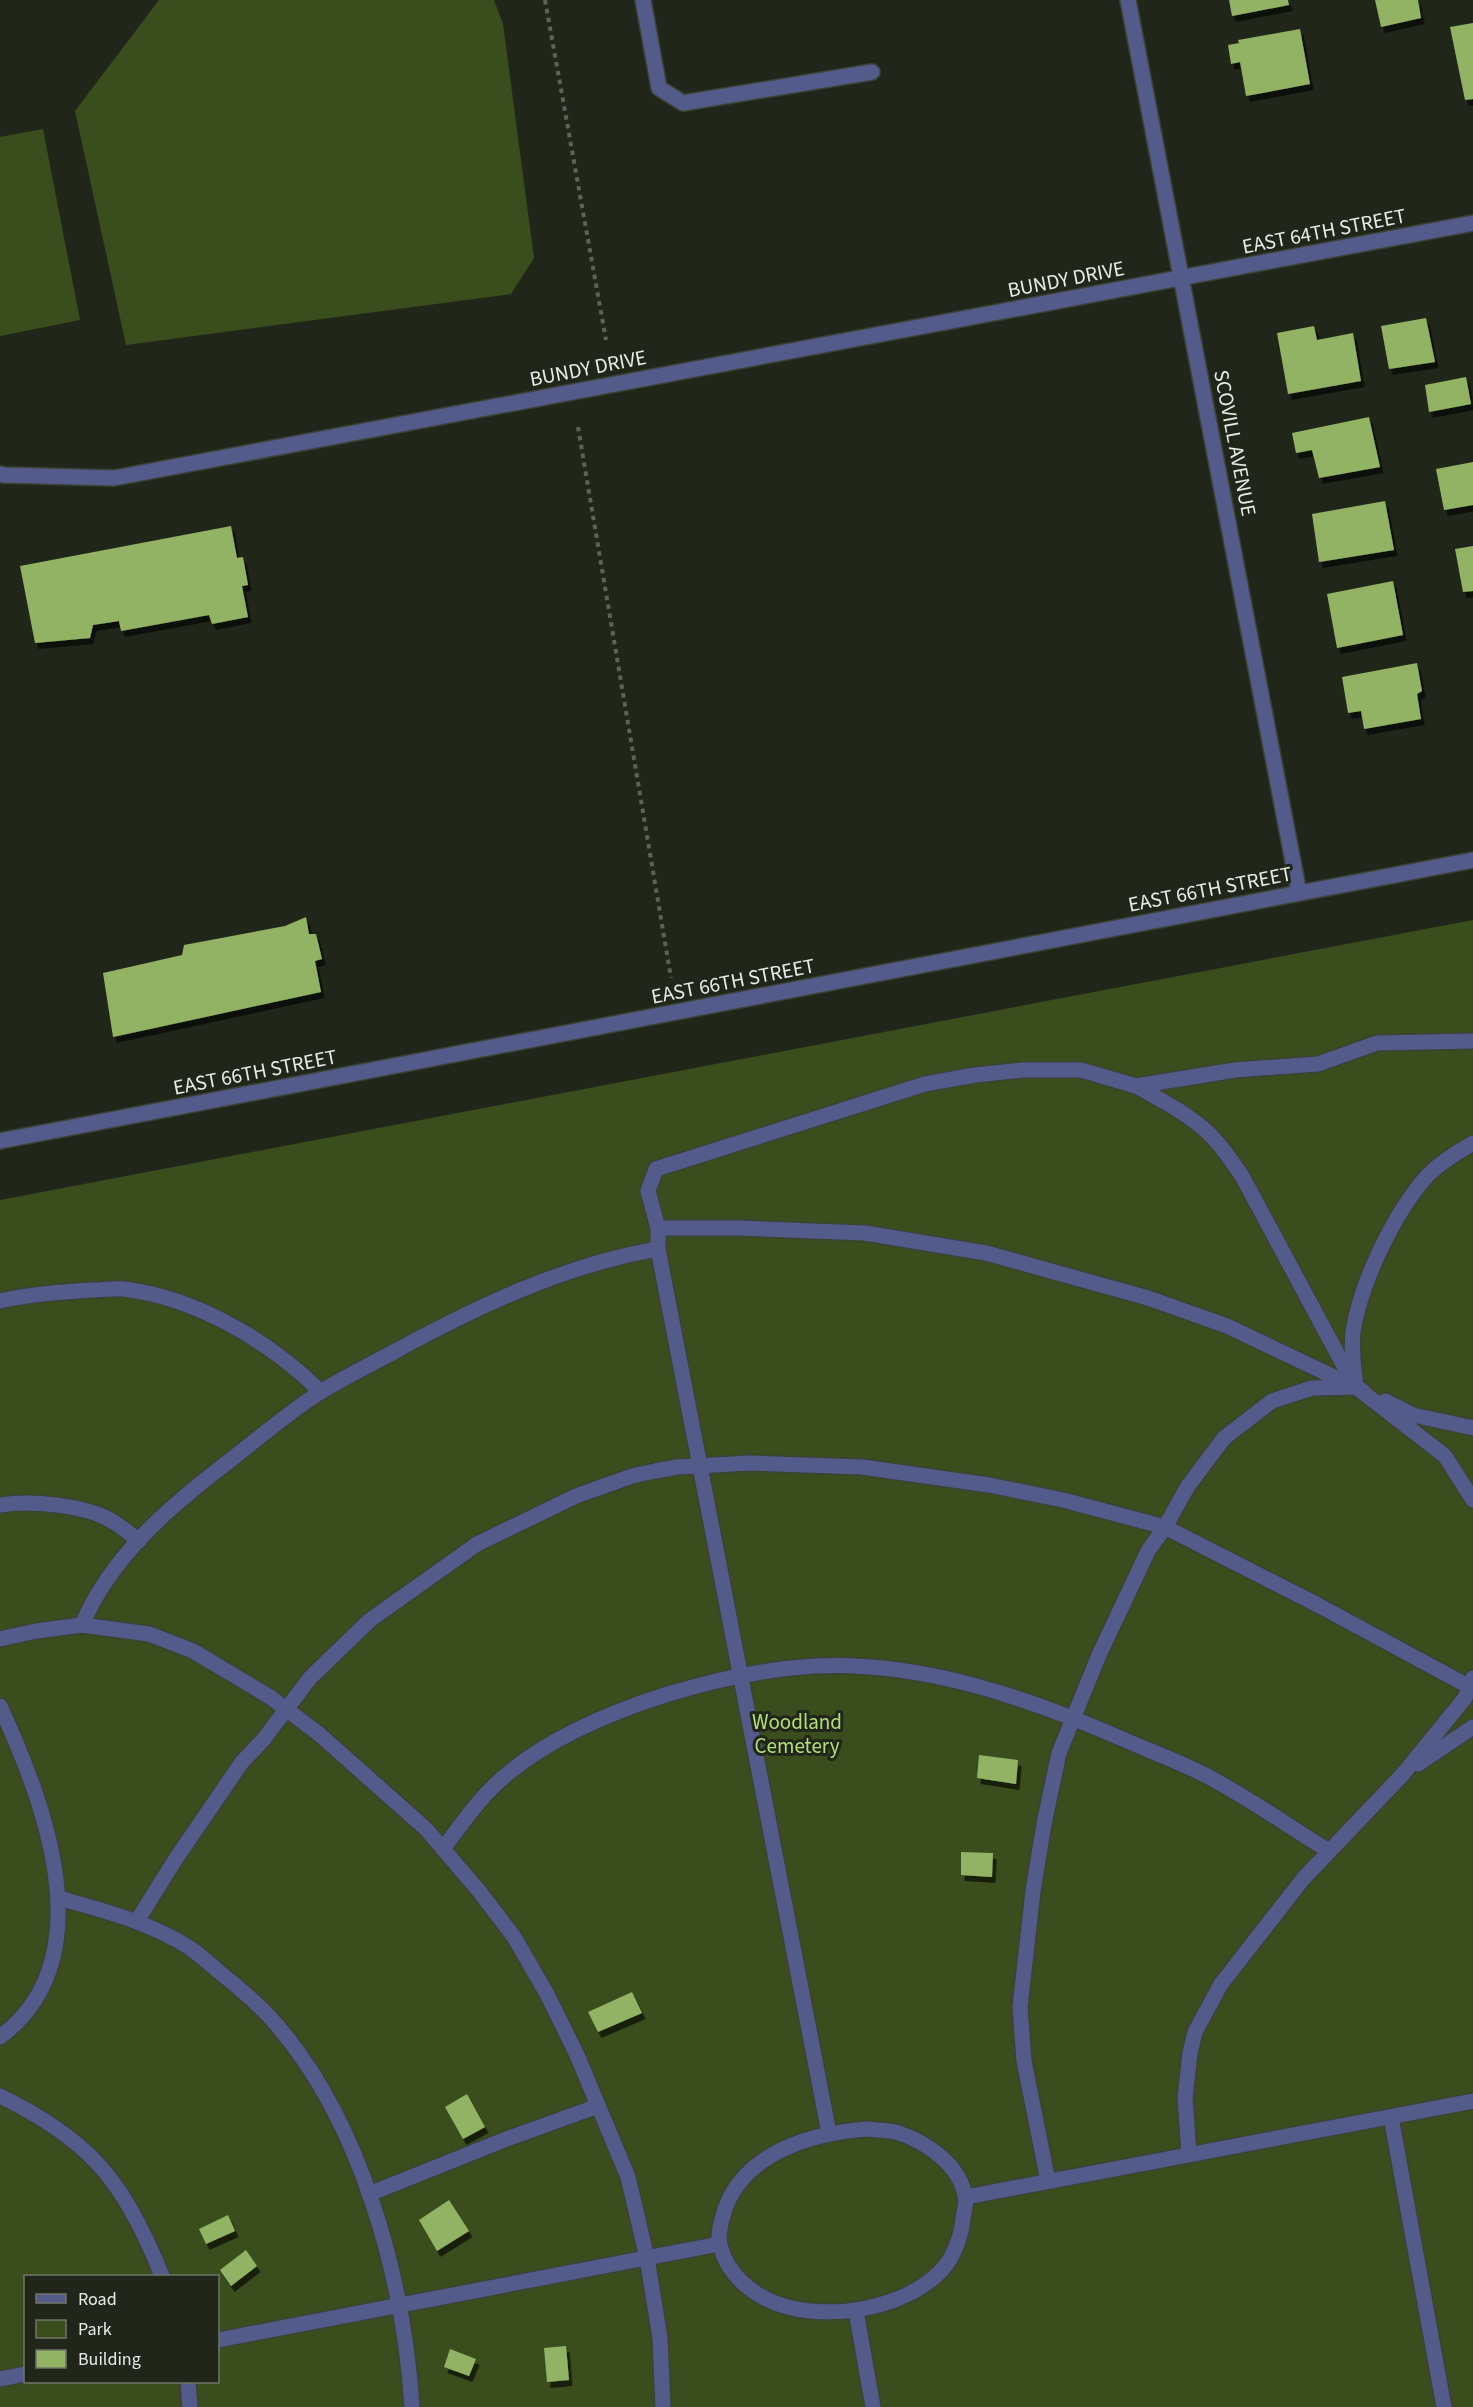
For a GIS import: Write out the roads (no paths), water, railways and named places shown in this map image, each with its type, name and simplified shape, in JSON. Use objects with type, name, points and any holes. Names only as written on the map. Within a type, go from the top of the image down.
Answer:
[{"type":"street","points":[[643,0],[660,88],[682,103],[872,72]]},
{"type":"street","name":"SCOVILL AVENUE","points":[[1128,0],[1299,893]]},
{"type":"street","name":"EAST 64TH STREET","points":[[1182,279],[1473,223]]},
{"type":"street","name":"BUNDY DRIVE","points":[[0,474],[4,476],[114,478],[1182,279]]},
{"type":"street","name":"EAST 66TH STREET","points":[[0,1141],[1473,860]]},
{"type":"street","points":[[1136,1086],[1235,1070],[1318,1064],[1377,1043],[1473,1041]]},
{"type":"street","points":[[829,2133],[702,1466],[658,1249],[658,1228],[648,1191],[656,1169],[925,1084],[1023,1070],[1081,1070],[1136,1086],[1173,1107],[1204,1129],[1231,1160],[1242,1176],[1356,1387],[1445,1456]]},
{"type":"street","points":[[1356,1387],[1352,1352],[1353,1331],[1367,1281],[1385,1241],[1411,1197],[1429,1174],[1454,1154],[1473,1143]]},
{"type":"street","points":[[658,1228],[739,1228],[865,1233],[986,1253],[1148,1298],[1227,1326],[1413,1415],[1467,1427]]},
{"type":"street","points":[[82,1625],[101,1587],[117,1564],[192,1488],[321,1392],[433,1330],[519,1291],[600,1262],[658,1249]]},
{"type":"street","points":[[0,1302],[67,1292],[122,1289],[168,1297],[240,1330],[300,1371],[321,1392]]},
{"type":"street","points":[[1048,2181],[1024,2061],[1020,2007],[1032,1901],[1044,1824],[1059,1753],[1099,1655],[1148,1551],[1166,1527],[1188,1486],[1224,1438],[1272,1401],[1312,1388],[1356,1387]]},
{"type":"street","points":[[1467,1427],[1442,1432],[1441,1440],[1445,1456],[1473,1500]]},
{"type":"street","points":[[137,1921],[224,1787],[310,1678],[361,1627],[477,1544],[576,1496],[655,1471],[750,1463],[862,1467],[907,1472],[1063,1500],[1166,1527],[1471,1682],[1465,1698],[1403,1774],[1303,1879],[1221,1984],[1194,2032],[1186,2076],[1185,2098],[1189,2154]]},
{"type":"street","points":[[0,1505],[26,1503],[82,1510],[110,1520],[139,1540]]},
{"type":"street","points":[[0,1639],[36,1631],[82,1625],[149,1634],[193,1651],[270,1697],[319,1734],[426,1829],[514,1937],[547,1994],[628,2177],[647,2258],[660,2338],[663,2407]]},
{"type":"street","points":[[443,1849],[480,1800],[512,1770],[570,1732],[633,1706],[695,1686],[741,1675],[816,1666],[875,1668],[982,1688],[1030,1701],[1206,1776],[1329,1851]]},
{"type":"street","points":[[0,1706],[28,1774],[43,1819],[53,1858],[59,1898],[56,1936],[48,1974],[38,1995],[24,2015],[0,2037]]},
{"type":"street","points":[[1403,1774],[1473,1727]]},
{"type":"street","points":[[59,1898],[137,1921],[190,1948],[234,1984],[275,2023],[309,2068],[343,2130],[388,2249],[410,2377],[412,2407]]},
{"type":"street","points":[[0,2096],[46,2121],[78,2145],[99,2165],[136,2220],[161,2275]]},
{"type":"street","points":[[966,2197],[1473,2101]]},
{"type":"street","points":[[369,2194],[513,2136],[598,2106]]},
{"type":"street","points":[[1390,2117],[1444,2407]]},
{"type":"street","points":[[867,2129],[897,2132],[921,2141],[940,2156],[957,2176],[966,2197],[962,2226],[946,2265],[928,2281],[883,2305],[856,2311],[811,2312],[791,2309],[747,2288],[732,2270],[719,2244],[721,2221],[730,2196],[748,2175],[764,2160],[785,2148],[829,2133],[867,2129]]},
{"type":"street","points":[[219,2340],[719,2244]]},
{"type":"street","points":[[856,2311],[873,2407]]},
{"type":"street","points":[[0,2379],[24,2374]]},
{"type":"street","points":[[188,2383],[190,2407]]},
{"type":"park label","name":"Woodland Cemetery","points":[[797,1734]]}]
